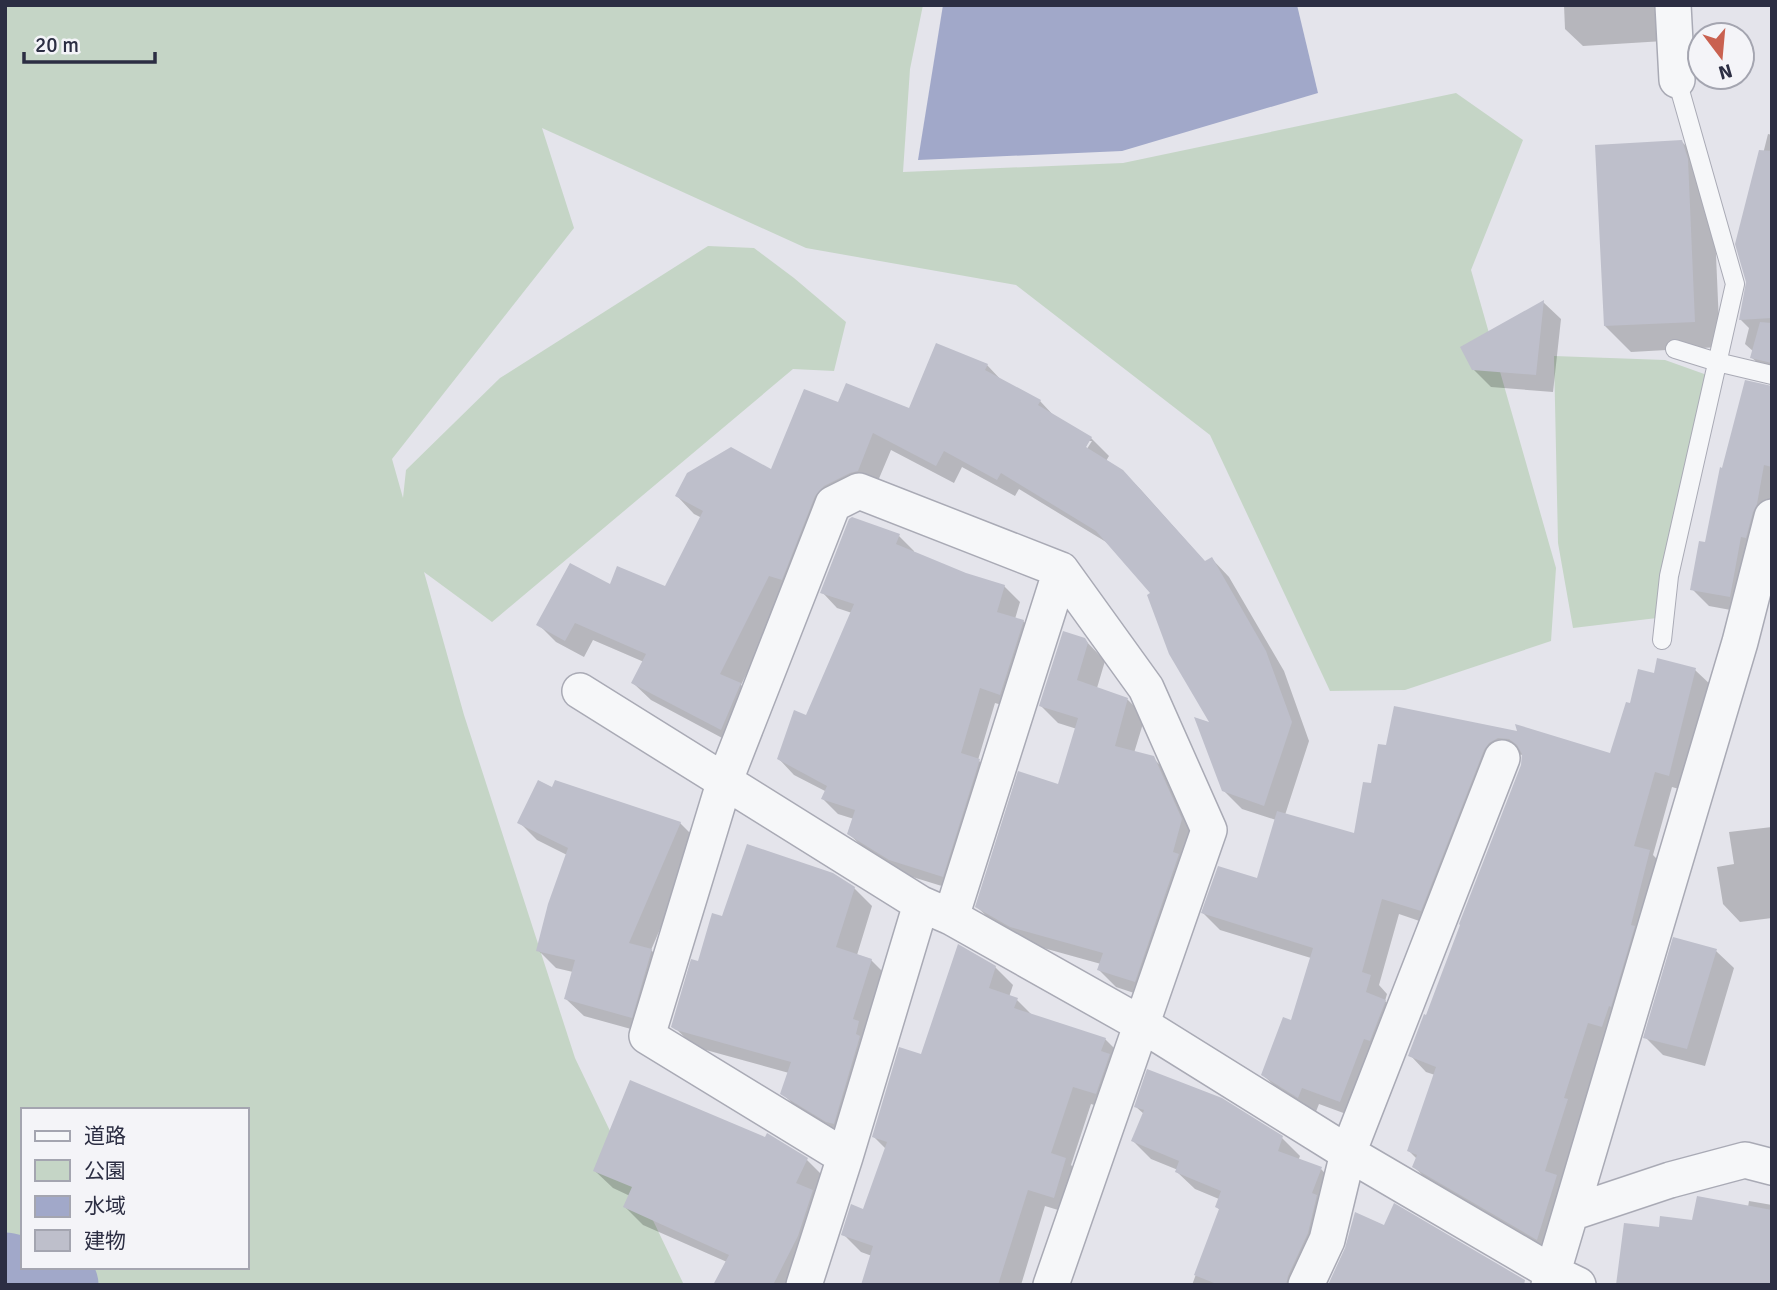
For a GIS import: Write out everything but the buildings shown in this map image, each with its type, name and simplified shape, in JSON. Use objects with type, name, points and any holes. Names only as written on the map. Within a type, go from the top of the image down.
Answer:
[{"type":"street","points":[[1673,5],[1677,80]]},
{"type":"street","points":[[845,1157],[647,1036],[724,780],[833,504],[859,491],[1061,570],[1146,688],[1209,830],[1051,1285]]},
{"type":"street","points":[[580,691],[936,910],[1141,1024],[1560,1281],[1570,1213],[1770,533]]},
{"type":"street","points":[[804,1285],[845,1157],[1061,570]]},
{"type":"street","points":[[1306,1285],[1327,1240],[1348,1153],[1502,758]]},
{"type":"street","points":[[1570,1213],[1670,1180],[1745,1160],[1772,1167]]},
{"type":"lane","points":[[1662,640],[1669,576],[1735,284],[1677,80]]},
{"type":"lane","points":[[1675,349],[1772,375]]},
{"type":"green space","points":[[5,5],[923,5],[910,69],[903,172],[1123,163],[1456,93],[1523,140],[1471,270],[1556,568],[1551,641],[1405,690],[1330,691],[1210,435],[1016,285],[806,248],[542,128],[574,228],[392,459],[403,498],[406,470],[500,378],[708,246],[754,248],[846,322],[834,371],[793,369],[492,622],[424,572],[464,715],[575,1058],[684,1285],[5,1285]]},
{"type":"green space","points":[[1554,356],[1665,360],[1707,375],[1662,566],[1657,618],[1573,628],[1558,543]]},
{"type":"water","points":[[943,5],[1297,5],[1318,93],[1122,151],[918,160]]},
{"type":"waterway","points":[[5,1272],[59,1285]]}]
